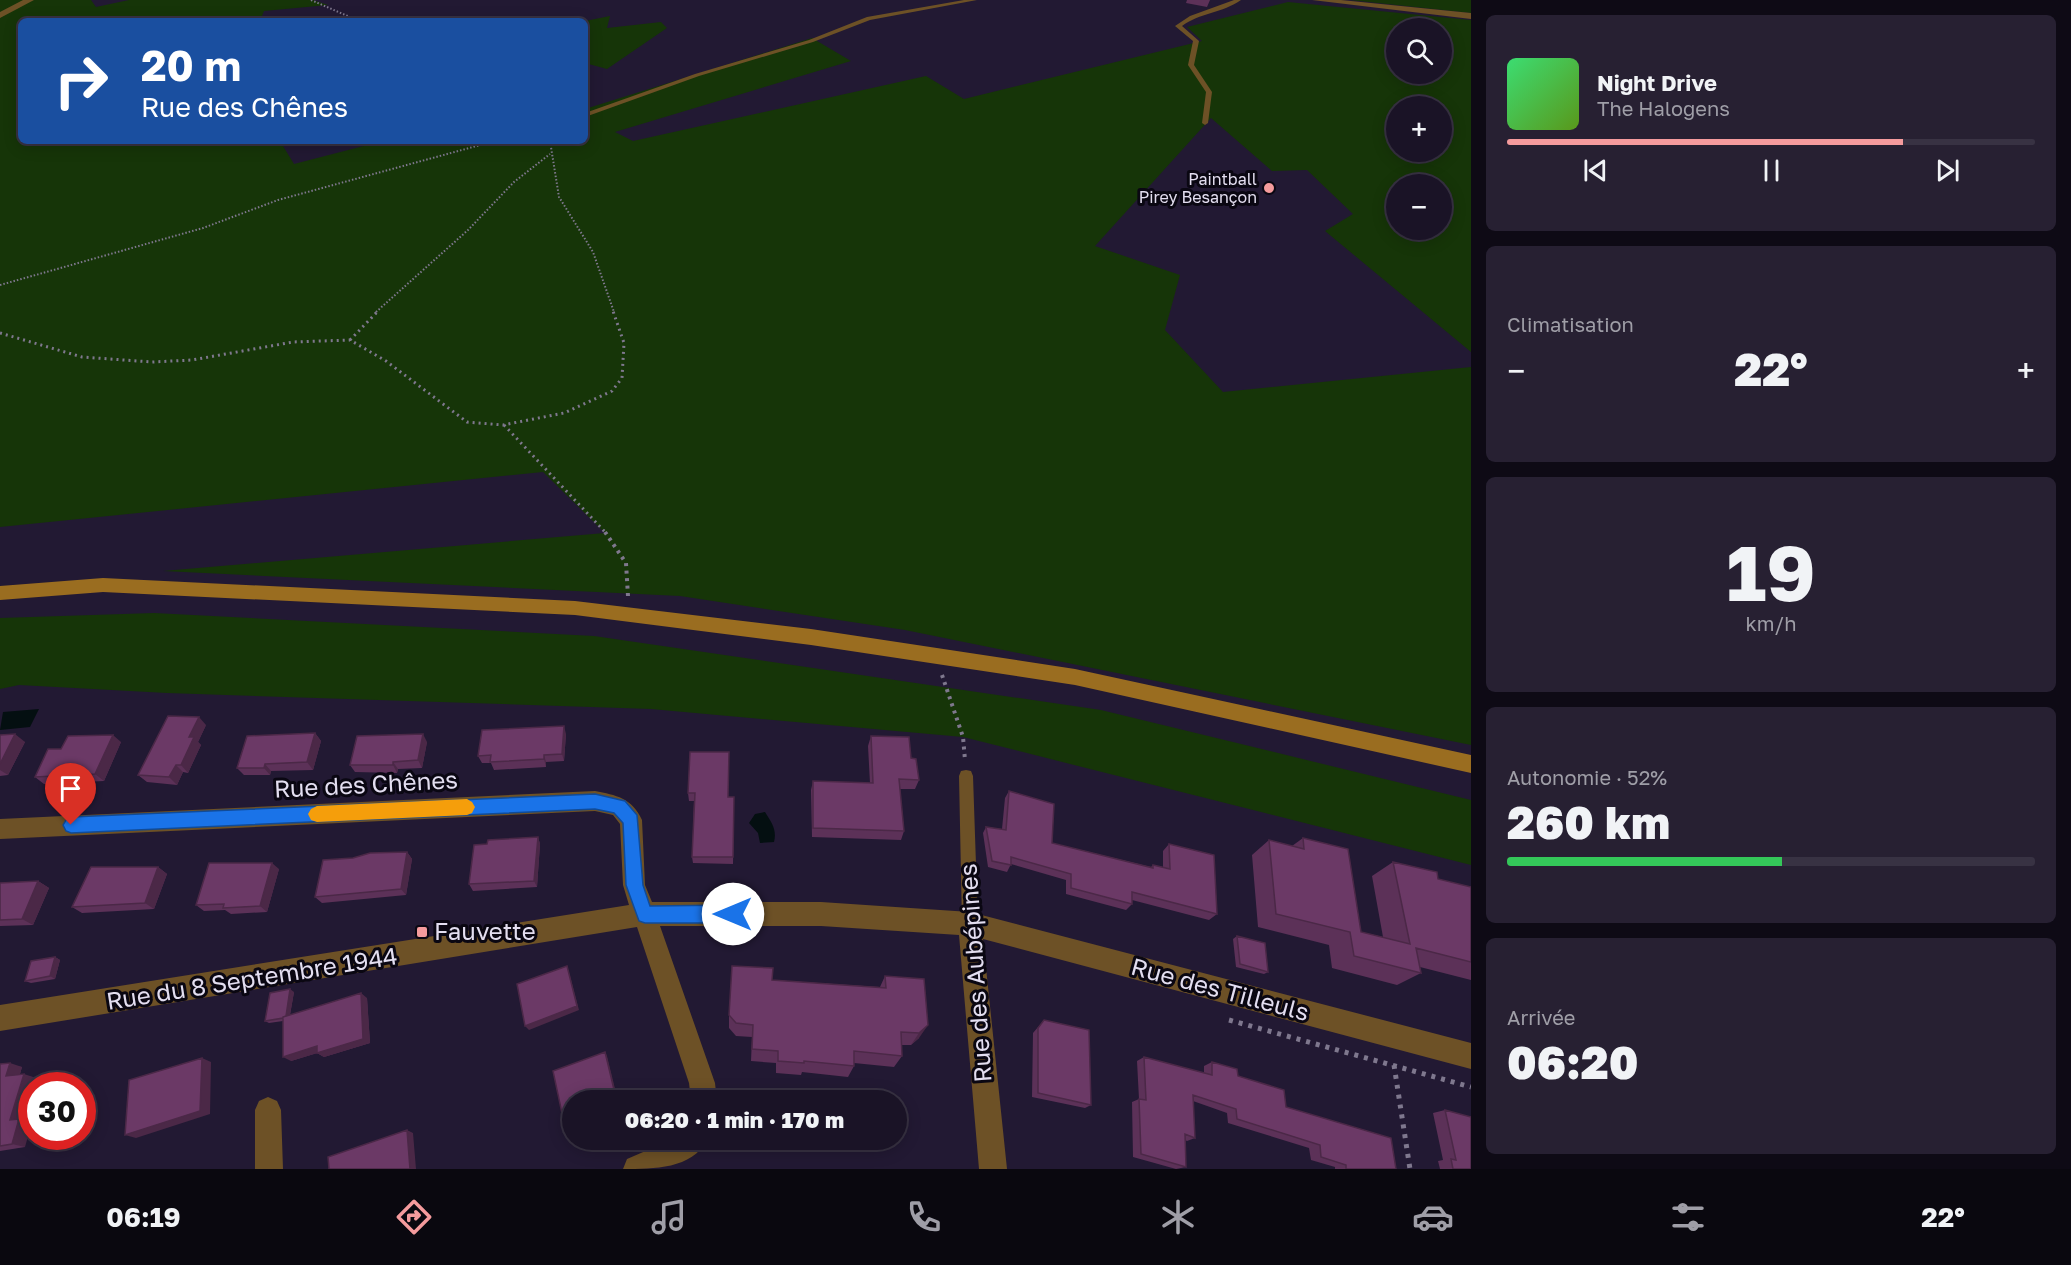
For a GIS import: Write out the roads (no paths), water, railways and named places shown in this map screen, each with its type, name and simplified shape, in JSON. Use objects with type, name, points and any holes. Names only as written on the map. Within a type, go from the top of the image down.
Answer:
[{"type":"main road","points":[[0,592],[103,585],[575,608],[811,637],[1075,677],[1471,764]]},
{"type":"street","points":[[0,15],[30,0]]},
{"type":"street","points":[[1316,0],[1471,16]]},
{"type":"street","name":"Rue des Chênes","points":[[0,829],[595,801],[619,806],[631,820],[634,885],[703,1090]]},
{"type":"street","name":"Rue du 8 Septembre 1944","points":[[0,1018],[645,914],[821,914],[970,924]]},
{"type":"street","name":"Rue des Tilleuls","points":[[970,924],[1471,1056]]},
{"type":"street","name":"Rue des Aubépines","points":[[970,924],[993,1169]]},
{"type":"street","points":[[268,1110],[269,1169]]},
{"type":"street","points":[[637,1169],[680,1150]]},
{"type":"lane","points":[[588,114],[697,75],[811,41],[869,18],[974,0]]},
{"type":"lane","points":[[1205,123],[1209,92],[1191,65],[1196,41],[1178,26],[1186,19],[1229,6],[1239,0]]},
{"type":"lane","name":"Rue des Aubépines","points":[[966,776],[970,924]]},
{"type":"place","name":"Paintball Pirey Besançon","points":[[1269,188]]},
{"type":"place","name":"Fauvette","points":[[422,932]]}]
